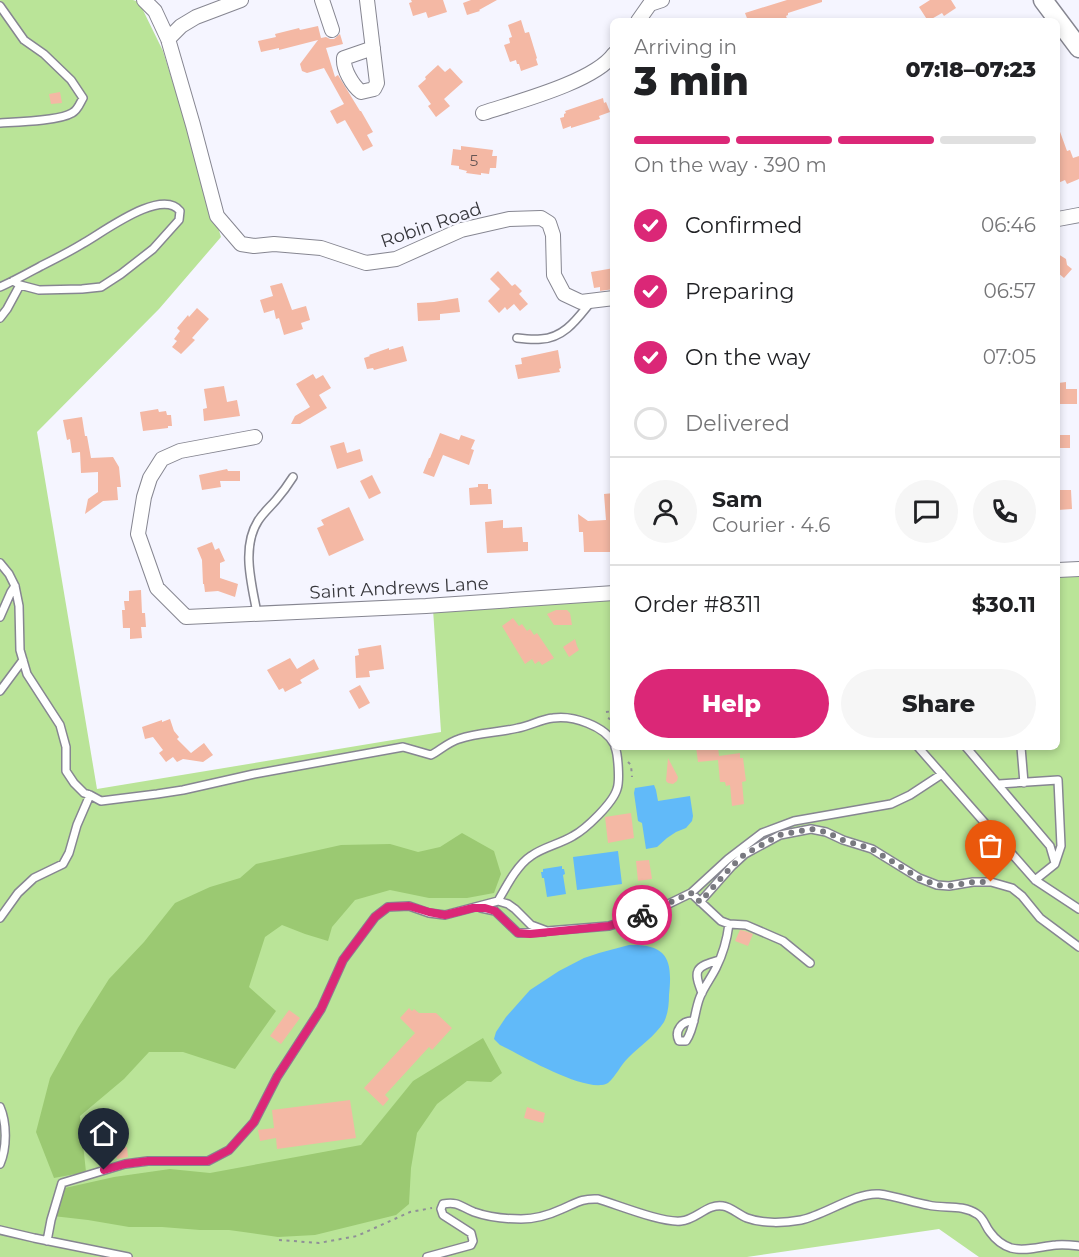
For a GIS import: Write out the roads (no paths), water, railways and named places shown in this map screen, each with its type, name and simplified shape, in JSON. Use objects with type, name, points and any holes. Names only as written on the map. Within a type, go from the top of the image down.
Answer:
[{"type":"main road","points":[[1044,0],[1057,18]]},
{"type":"main road","points":[[1060,22],[1079,48]]},
{"type":"street","points":[[144,0],[155,10],[168,39],[181,26],[196,17],[241,0]]},
{"type":"street","points":[[322,0],[332,30]]},
{"type":"street","points":[[367,0],[372,48]]},
{"type":"street","points":[[640,18],[650,4],[662,0]]},
{"type":"street","name":"Robin Road","points":[[168,39],[194,125],[217,216],[241,244],[321,248],[366,263],[396,259],[461,230],[509,219],[540,218],[549,223],[553,235],[554,275],[564,294],[581,302],[610,299]]},
{"type":"street","points":[[483,113],[577,81],[610,60]]},
{"type":"street","points":[[1060,219],[1079,214]]},
{"type":"street","name":"Saint Andrews Lane","points":[[255,437],[180,451],[162,459],[150,478],[144,497],[138,534],[157,588],[186,617],[426,606],[610,593]]},
{"type":"street","points":[[1060,570],[1079,569]]},
{"type":"lane","points":[[0,6],[24,40],[44,54],[70,80],[83,98],[71,114],[44,120],[0,123]]},
{"type":"lane","points":[[0,287],[16,283],[139,210],[169,205],[180,212],[178,220],[153,249],[121,274],[101,286],[82,290],[39,290],[16,283]]},
{"type":"lane","points":[[0,318],[7,309],[16,283]]},
{"type":"lane","points":[[517,338],[543,339],[557,335],[571,326],[592,301]]},
{"type":"lane","points":[[257,614],[248,556],[255,525],[293,477]]},
{"type":"lane","points":[[0,563],[15,586],[19,606],[20,650],[27,674],[60,725],[66,747],[66,771],[84,793],[101,801],[183,790],[403,747],[431,755],[457,739],[516,729],[553,718],[572,718],[599,728],[610,737]]},
{"type":"lane","points":[[0,617],[15,586]]},
{"type":"lane","points":[[0,691],[23,660]]},
{"type":"lane","points":[[498,901],[510,880],[529,857],[573,836],[590,824],[608,804],[618,789],[616,750]]},
{"type":"lane","points":[[921,750],[1035,880],[1079,909]]},
{"type":"lane","points":[[969,750],[1050,846],[1055,864]]},
{"type":"lane","points":[[1021,750],[1024,783]]},
{"type":"lane","points":[[473,908],[495,911],[518,933],[609,926],[652,912],[691,893],[762,832],[794,821],[891,804],[910,795],[942,774]]},
{"type":"lane","points":[[999,784],[1058,780],[1060,846],[1055,864],[1035,880]]},
{"type":"lane","points":[[0,918],[18,893],[34,878],[63,864],[90,795]]},
{"type":"lane","points":[[700,902],[745,854],[780,835],[811,829],[826,832],[872,849],[919,878],[937,885],[949,886],[973,882],[1000,884],[1012,888],[1040,918],[1079,947]]},
{"type":"lane","points":[[691,893],[721,921],[746,925],[783,941],[810,963]]},
{"type":"lane","points":[[47,1241],[62,1183],[125,1164],[148,1161],[208,1161],[229,1150],[254,1122],[277,1077],[321,1009],[343,960],[375,917],[388,907],[409,906],[445,915],[498,901],[508,904],[531,925],[547,932]]},
{"type":"lane","points":[[694,1021],[700,997],[726,943],[729,924]]},
{"type":"lane","points":[[702,993],[697,979],[699,968],[719,960]]},
{"type":"lane","points":[[0,1107],[5,1126],[0,1164]]},
{"type":"lane","points":[[427,1257],[471,1245],[473,1241],[471,1233],[443,1215],[441,1209],[443,1203],[461,1204],[473,1212],[520,1219],[542,1217],[582,1200],[598,1199],[669,1221],[693,1218],[720,1205],[748,1219],[786,1221],[810,1218],[864,1195],[881,1194],[931,1206],[956,1207],[976,1213],[984,1220],[989,1231],[1001,1244],[1013,1249],[1024,1250],[1057,1245],[1079,1246]]},
{"type":"lane","points":[[0,1230],[128,1257]]},
{"type":"water","points":[[654,785],[658,801],[690,796],[693,816],[686,828],[676,832],[657,847],[646,849],[642,823],[638,821],[634,793],[635,788]]},
{"type":"water","points":[[618,851],[622,884],[577,890],[573,857]]},
{"type":"water","points":[[562,866],[565,874],[563,875],[566,894],[547,897],[541,872],[543,869]]},
{"type":"water","points":[[629,945],[652,947],[665,956],[670,972],[668,1009],[660,1027],[628,1058],[608,1083],[586,1084],[571,1079],[538,1065],[500,1045],[494,1039],[506,1017],[530,990],[584,958]]}]
